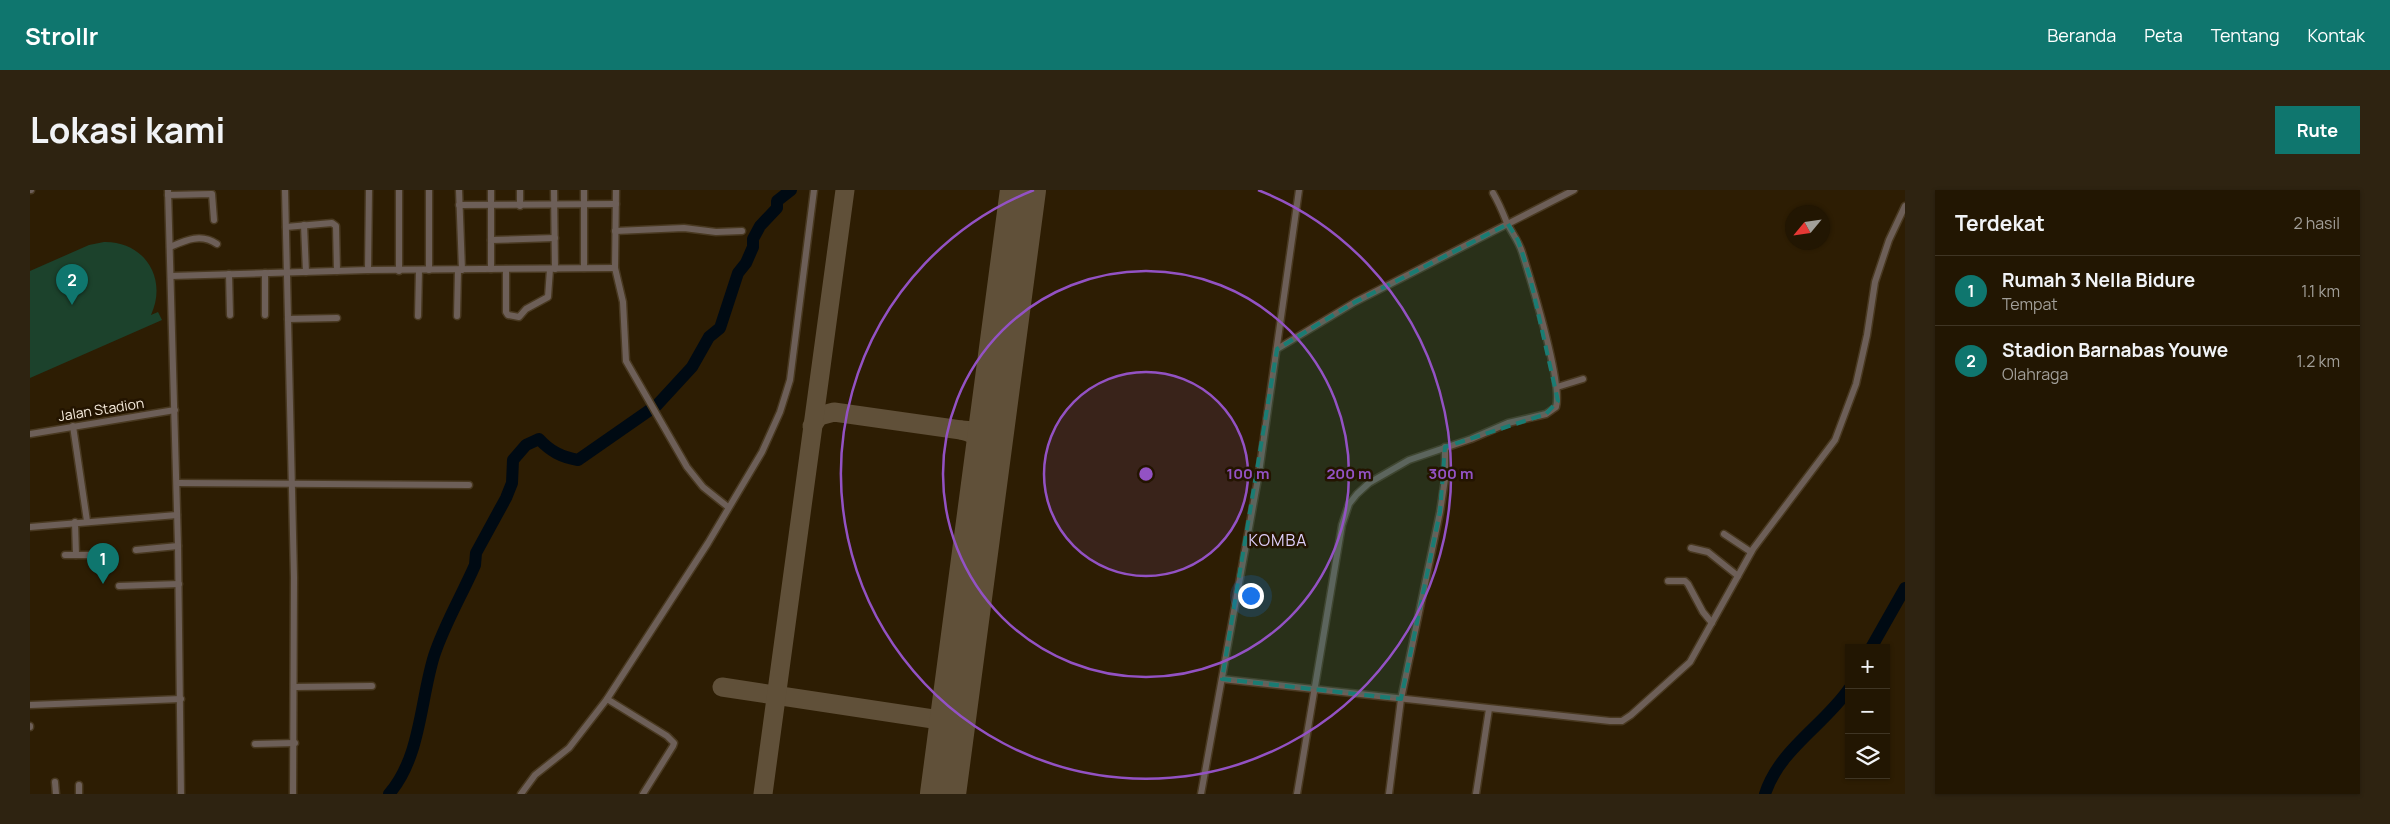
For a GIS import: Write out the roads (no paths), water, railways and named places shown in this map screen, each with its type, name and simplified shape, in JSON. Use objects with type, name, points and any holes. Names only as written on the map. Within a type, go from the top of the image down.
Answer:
[{"type":"street","points":[[285,190],[295,687],[293,794]]},
{"type":"street","points":[[368,190],[368,270]]},
{"type":"street","points":[[398,190],[399,270]]},
{"type":"street","points":[[429,190],[429,270]]},
{"type":"street","points":[[457,316],[460,270],[459,190]]},
{"type":"street","points":[[491,190],[492,269]]},
{"type":"street","points":[[520,190],[520,206]]},
{"type":"street","points":[[506,269],[506,312],[508,315],[515,317],[549,295],[555,238],[554,190]]},
{"type":"street","points":[[584,190],[584,268]]},
{"type":"street","points":[[616,190],[615,268],[623,302],[626,361],[687,467],[703,487],[728,508]]},
{"type":"street","points":[[521,794],[535,775],[570,748],[607,699],[708,543],[762,452],[785,399],[799,314],[814,190]]},
{"type":"street","points":[[1201,794],[1259,473],[1299,190]]},
{"type":"street","points":[[1277,349],[1355,302],[1574,190]]},
{"type":"street","points":[[181,794],[179,584],[168,193],[212,194],[214,220]]},
{"type":"street","points":[[1297,794],[1342,525],[1349,504],[1369,483],[1409,460],[1471,439],[1508,423],[1552,412],[1558,401],[1557,387],[1525,261],[1518,240],[1493,193]]},
{"type":"street","points":[[460,205],[616,204]]},
{"type":"street","points":[[1222,680],[1622,721],[1659,692],[1690,662],[1751,552],[1835,440],[1856,384],[1868,335],[1875,282],[1889,240],[1905,206]]},
{"type":"street","points":[[286,227],[332,223],[336,226],[337,271]]},
{"type":"street","points":[[304,226],[306,272]]},
{"type":"street","points":[[616,231],[684,228],[716,232],[742,231]]},
{"type":"street","points":[[170,247],[185,240],[202,238],[217,244]]},
{"type":"street","points":[[491,240],[555,238]]},
{"type":"street","points":[[171,276],[368,270],[615,268]]},
{"type":"street","points":[[418,316],[419,270]]},
{"type":"street","points":[[230,274],[230,315]]},
{"type":"street","points":[[265,274],[265,314]]},
{"type":"street","points":[[288,319],[336,318]]},
{"type":"street","points":[[1557,387],[1583,379]]},
{"type":"street","name":"Jalan Stadion","points":[[30,434],[175,410]]},
{"type":"street","points":[[74,426],[87,521]]},
{"type":"street","points":[[1389,794],[1401,699],[1440,512],[1445,479],[1445,447]]},
{"type":"street","points":[[176,484],[469,485]]},
{"type":"street","points":[[30,527],[176,514]]},
{"type":"street","points":[[75,522],[76,555]]},
{"type":"street","points":[[1724,534],[1751,552]]},
{"type":"street","points":[[136,550],[178,546]]},
{"type":"street","points":[[1690,548],[1708,552],[1738,576]]},
{"type":"street","points":[[65,556],[91,555]]},
{"type":"street","points":[[1668,581],[1685,581],[1703,612],[1712,623]]},
{"type":"street","points":[[119,586],[179,584]]},
{"type":"street","points":[[295,687],[372,686]]},
{"type":"street","points":[[30,705],[181,699]]},
{"type":"street","points":[[607,699],[609,703],[667,736],[674,743],[674,746],[643,794]]},
{"type":"street","points":[[1476,794],[1489,708]]},
{"type":"street","points":[[256,744],[294,743]]},
{"type":"street","points":[[56,782],[56,794]]},
{"type":"street","points":[[78,785],[79,794]]},
{"type":"waterway","points":[[389,794],[400,779],[414,746],[429,673],[438,644],[475,565],[476,553],[506,498],[512,483],[513,460],[526,445],[539,439],[556,453],[578,460],[657,405],[692,367],[709,337],[720,328],[738,273],[746,263],[753,247],[753,239],[760,226],[777,208],[777,201],[791,190]]},
{"type":"waterway","points":[[1873,644],[1905,588]]},
{"type":"waterway","points":[[1765,794],[1780,764],[1845,694]]},
{"type":"place","name":"Stadion Barnabas Youwe","points":[[72,305]]},
{"type":"place","name":"Rumah 3 Nella Bidure","points":[[103,584]]},
{"type":"district","name":"KOMBA","points":[[1278,540]]}]
